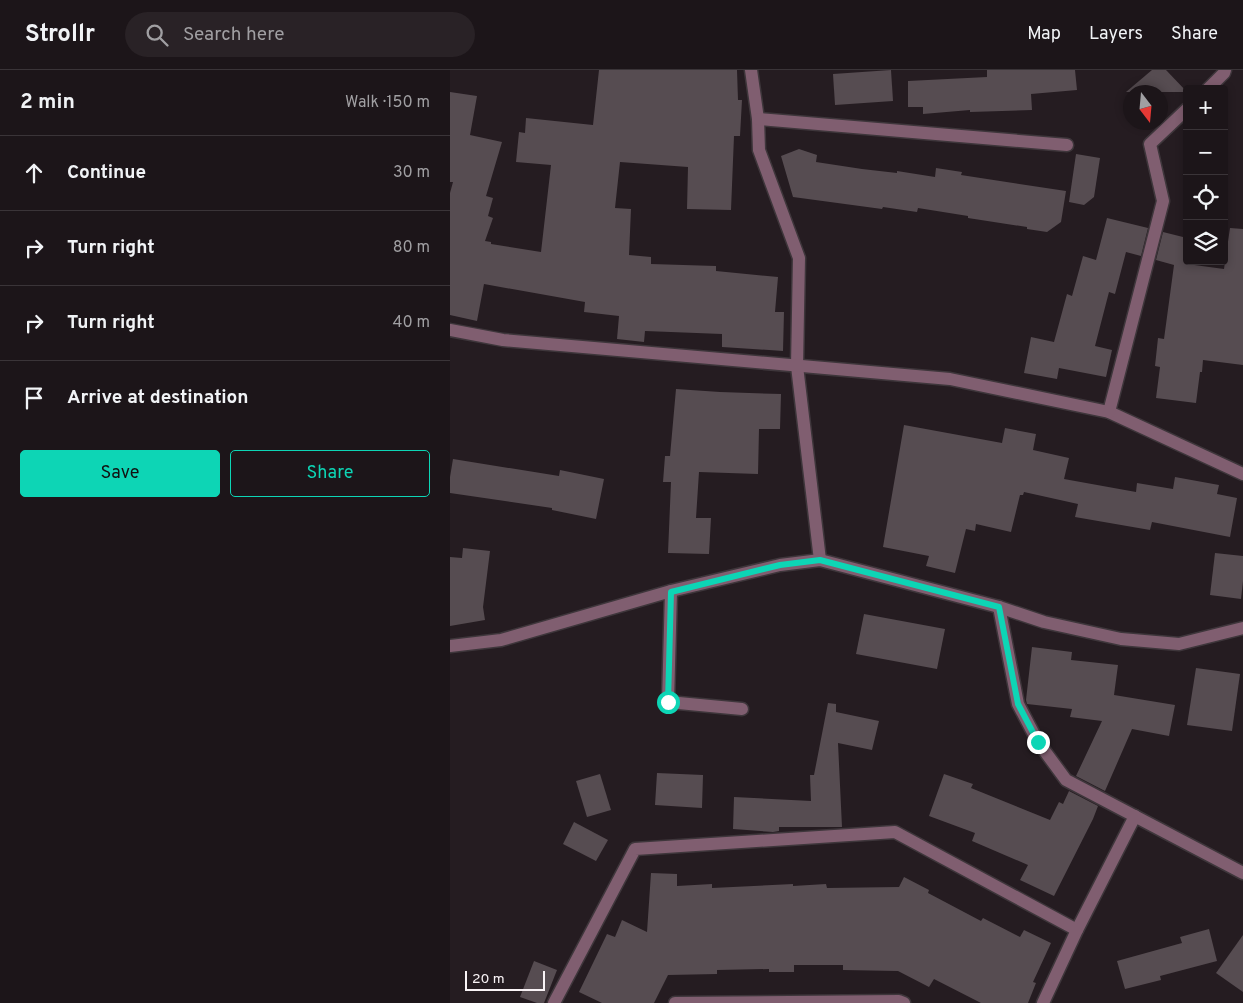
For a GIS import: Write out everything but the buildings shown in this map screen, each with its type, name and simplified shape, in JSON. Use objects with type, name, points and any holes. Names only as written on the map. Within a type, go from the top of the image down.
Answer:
[{"type":"street","points":[[751,70],[758,119],[759,150],[799,258],[797,366],[820,560]]},
{"type":"street","points":[[1212,85],[1224,74],[1225,70]]},
{"type":"street","points":[[1109,412],[1163,201],[1150,144],[1183,113]]},
{"type":"street","points":[[758,119],[1067,145]]},
{"type":"street","points":[[450,330],[503,340],[950,379],[1109,412],[1243,474]]},
{"type":"street","points":[[450,646],[501,640],[671,592],[780,565],[820,560],[999,607],[1044,622],[1121,639],[1179,644],[1243,628]]},
{"type":"street","points":[[671,592],[668,702],[742,709]]},
{"type":"street","points":[[999,607],[1018,704],[1038,742],[1066,780],[1243,873]]},
{"type":"street","points":[[1043,1003],[1077,930],[1135,816]]},
{"type":"street","points":[[554,1003],[635,850],[895,832],[1077,930]]},
{"type":"street","points":[[675,1003],[899,1000],[904,1003]]},
{"type":"route","points":[[668,702],[671,592],[780,565],[820,560],[999,607],[1018,704],[1038,742]]}]
